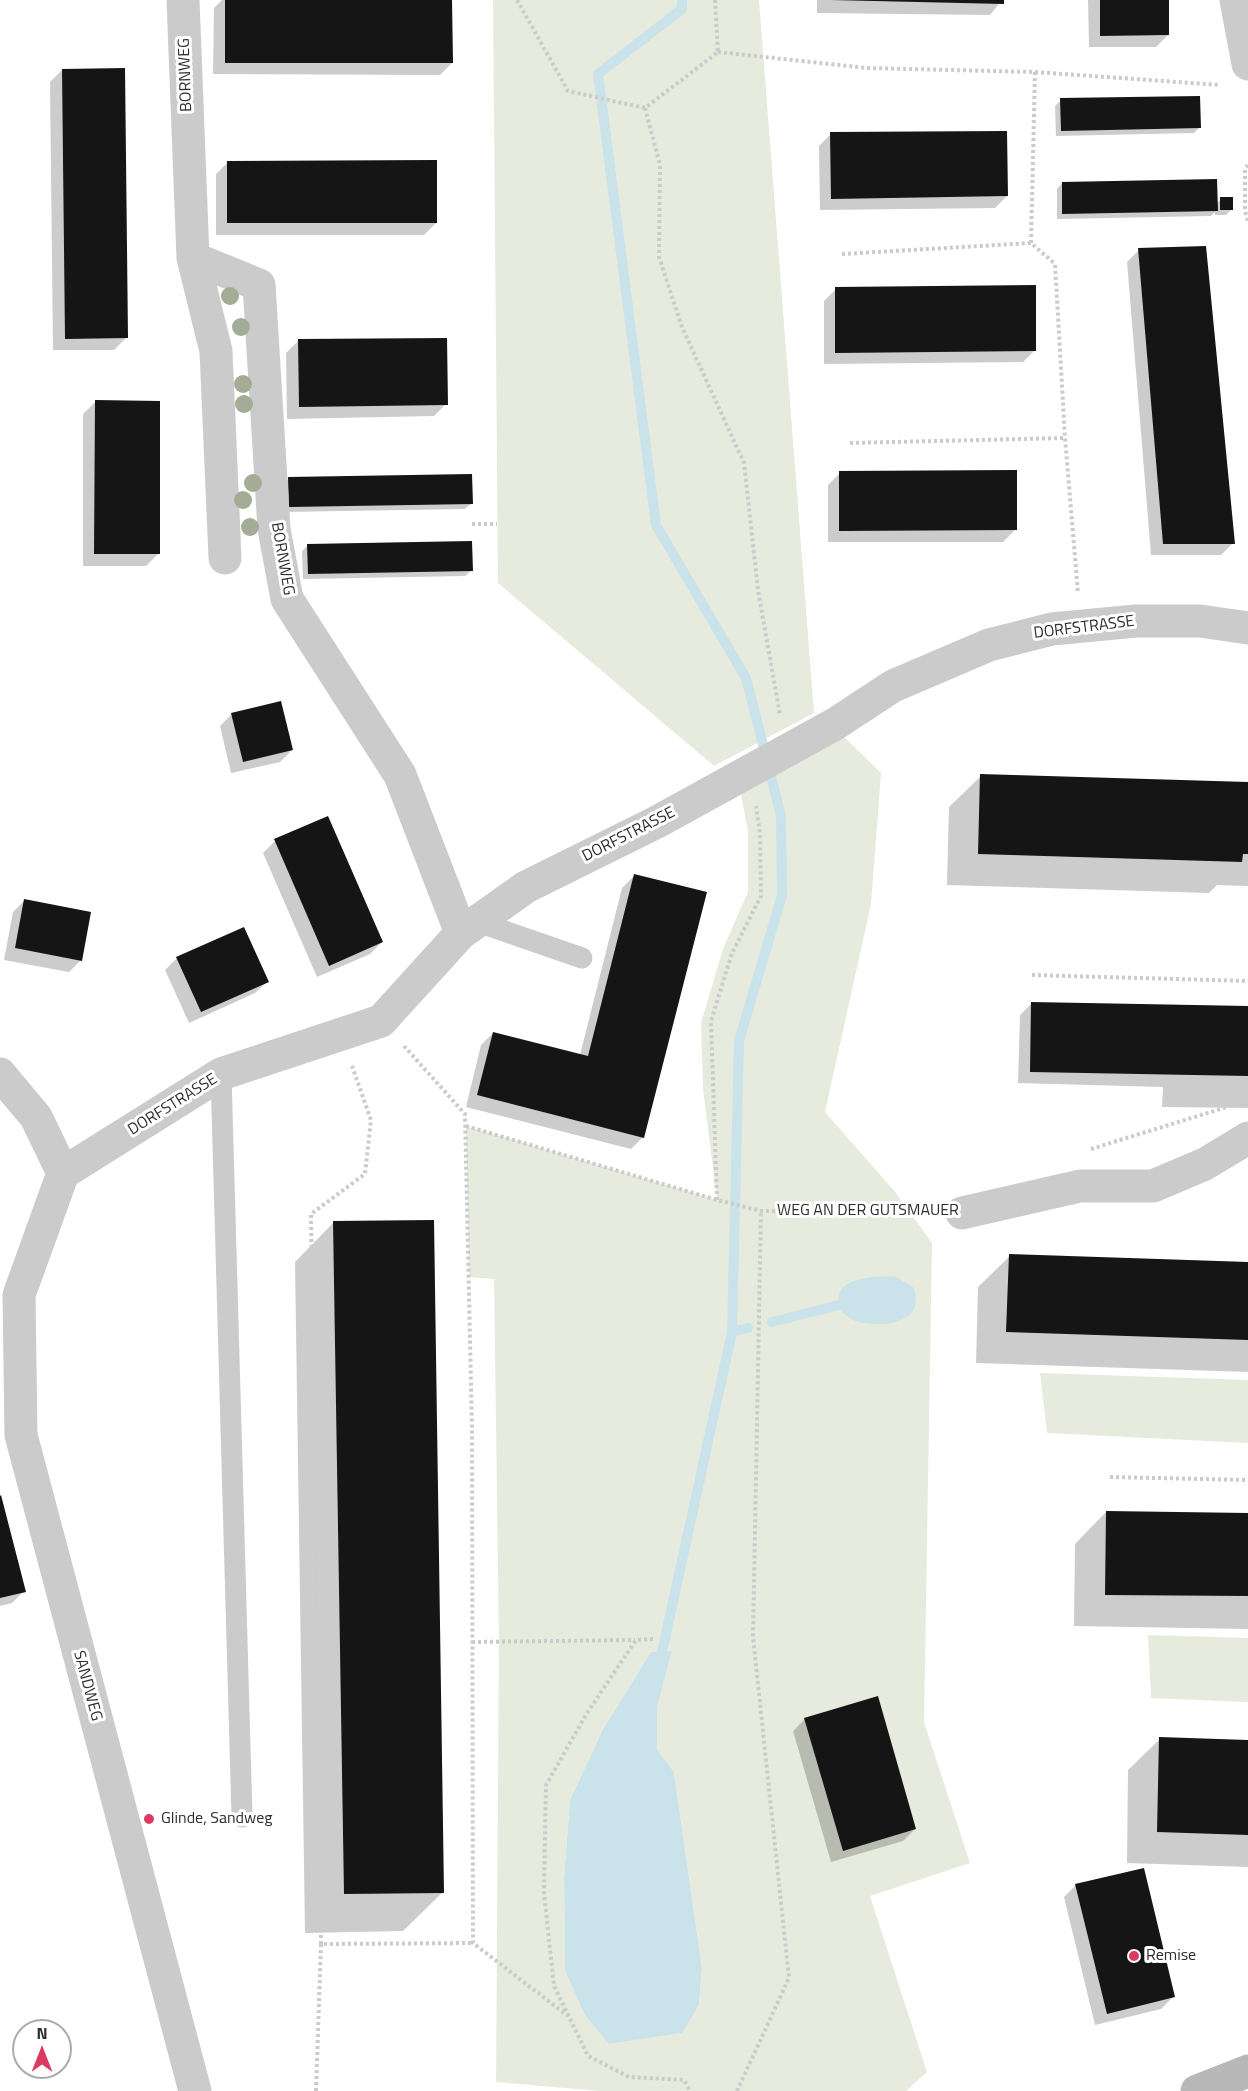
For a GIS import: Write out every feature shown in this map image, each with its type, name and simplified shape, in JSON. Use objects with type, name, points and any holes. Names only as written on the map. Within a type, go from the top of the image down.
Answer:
[{"type":"main road","points":[[1197,2091],[1248,2070]]},
{"type":"street","name":"BORNWEG","points":[[183,0],[193,258],[216,351],[225,558]]},
{"type":"street","points":[[1236,0],[1236,74]]},
{"type":"street","name":"BORNWEG","points":[[193,258],[259,285],[274,529],[287,599],[400,775],[470,928]]},
{"type":"street","points":[[216,351],[264,362]]},
{"type":"street","name":"DORFSTRASSE","points":[[63,1173],[221,1074],[381,1021],[470,928],[526,887],[657,822],[836,724],[892,686],[989,645],[1052,629],[1157,621],[1200,621],[1248,628]]},
{"type":"street","points":[[0,1074],[36,1117],[63,1173],[9,1297]]},
{"type":"street","name":"WEG AN DER GUTSMAUER","points":[[962,1213],[1080,1186],[1153,1186],[1205,1164],[1248,1138]]},
{"type":"street","name":"SANDWEG","points":[[9,1297],[21,1435],[195,2091]]},
{"type":"lane","points":[[470,928],[582,958]]},
{"type":"lane","points":[[221,1074],[242,1817]]},
{"type":"path","points":[[517,0],[568,91],[645,108]]},
{"type":"path","points":[[715,0],[718,52]]},
{"type":"path","points":[[645,108],[718,52],[867,68],[1236,74]]},
{"type":"path","points":[[1031,243],[1035,72]]},
{"type":"path","points":[[645,108],[660,165],[659,257],[682,327],[744,463],[758,590],[786,751]]},
{"type":"path","points":[[1248,165],[1245,170],[1245,211],[1248,221]]},
{"type":"path","points":[[842,254],[1031,243],[1055,264],[1065,438],[1081,626]]},
{"type":"path","points":[[850,443],[1065,438]]},
{"type":"path","points":[[472,524],[497,524]]},
{"type":"path","points":[[717,1200],[711,1021],[732,953],[761,896],[760,833],[749,771]]},
{"type":"path","points":[[1032,975],[1248,981]]},
{"type":"path","points":[[381,1021],[465,1114],[472,1430],[473,1943]]},
{"type":"path","points":[[315,2091],[321,1944],[311,1214],[365,1174],[371,1120],[340,1035]]},
{"type":"path","name":"WEG AN DER GUTSMAUER","points":[[466,1126],[761,1211],[962,1213]]},
{"type":"path","points":[[737,2091],[789,1978],[753,1636],[761,1211]]},
{"type":"path","points":[[1110,1477],[1248,1480]]},
{"type":"path","points":[[472,1642],[653,1639]]},
{"type":"path","points":[[636,1640],[587,1713],[546,1785],[544,1893],[554,1986],[588,2056],[629,2077],[684,2080],[690,2091]]},
{"type":"path","points":[[321,1944],[473,1943],[568,2016]]},
{"type":"shaded area","points":[[493,0],[759,0],[814,713],[714,766],[498,583]]},
{"type":"shaded area","points":[[836,729],[881,773],[871,904],[825,1112],[896,1193],[932,1243],[924,1722],[970,1863],[870,1896],[927,2072],[906,2091],[599,2091],[496,2082],[499,1643],[494,1279],[469,1277],[466,1126],[717,1200],[703,1089],[701,1023],[723,949],[748,892],[748,832],[739,784]],"holes":[[[672,1651],[657,1708],[657,1749],[674,1772],[702,1968],[699,2005],[681,2033],[609,2044],[565,1970],[564,1877],[570,1800],[603,1729],[651,1652]]]},
{"type":"shaded area","points":[[1040,1373],[1248,1380],[1248,1443],[1047,1433]]},
{"type":"shaded area","points":[[1148,1635],[1248,1638],[1248,1702],[1151,1698]]},
{"type":"water","points":[[895,1276],[914,1288],[915,1306],[905,1318],[888,1324],[869,1324],[853,1320],[842,1310],[839,1302],[840,1293],[851,1282]]},
{"type":"water","points":[[672,1651],[657,1708],[657,1749],[674,1772],[702,1968],[699,2005],[682,2033],[609,2044],[585,2015],[565,1970],[564,1877],[570,1800],[603,1729],[651,1652]]},
{"type":"building","points":[[225,0],[452,0],[453,63],[225,63]]},
{"type":"building","points":[[831,0],[1004,0],[1004,4]]},
{"type":"building","points":[[1100,0],[1169,0],[1169,35],[1100,36]]},
{"type":"building","points":[[125,68],[128,338],[65,339],[62,69]]},
{"type":"building","points":[[1200,96],[1201,128],[1061,131],[1060,98]]},
{"type":"building","points":[[1007,131],[1008,196],[831,199],[830,132]]},
{"type":"building","points":[[437,160],[437,223],[227,223],[227,161]]},
{"type":"building","points":[[1217,179],[1218,211],[1062,214],[1062,182]]},
{"type":"building","points":[[1220,197],[1233,197],[1233,210],[1220,210]]},
{"type":"building","points":[[1206,246],[1235,544],[1163,544],[1138,248]]},
{"type":"building","points":[[1036,285],[1036,351],[835,353],[835,287]]},
{"type":"building","points":[[447,338],[448,405],[299,407],[298,339]]},
{"type":"building","points":[[95,400],[160,401],[160,554],[94,554]]},
{"type":"building","points":[[1017,470],[1017,530],[839,531],[839,471]]},
{"type":"building","points":[[472,474],[473,504],[289,507],[288,477]]},
{"type":"building","points":[[472,541],[473,571],[308,574],[307,544]]},
{"type":"building","points":[[281,701],[293,750],[243,762],[231,713]]},
{"type":"building","points":[[980,774],[1248,782],[1248,854],[1243,854],[1242,862],[978,854]]},
{"type":"building","points":[[328,816],[383,942],[329,966],[274,839]]},
{"type":"building","points":[[634,874],[707,892],[644,1138],[477,1095],[493,1032],[588,1056]]},
{"type":"building","points":[[24,899],[91,912],[82,961],[15,948]]},
{"type":"building","points":[[244,927],[269,982],[201,1012],[176,957]]},
{"type":"building","points":[[1031,1002],[1248,1006],[1248,1076],[1030,1072]]},
{"type":"building","points":[[434,1220],[444,1893],[344,1894],[333,1221]]},
{"type":"building","points":[[1009,1254],[1248,1262],[1248,1340],[1006,1332]]},
{"type":"building","points":[[0,1496],[26,1592],[0,1598]]},
{"type":"building","points":[[1106,1511],[1248,1513],[1248,1596],[1105,1595]]},
{"type":"building","points":[[878,1696],[916,1829],[843,1851],[804,1718]]},
{"type":"building","points":[[1159,1737],[1248,1740],[1248,1835],[1157,1832]]},
{"type":"building","points":[[1144,1868],[1175,1997],[1107,2014],[1075,1884]]},
{"type":"waterway","points":[[662,1652],[732,1332],[739,1041],[782,895],[781,816],[746,678],[656,525],[598,74],[682,9],[682,0]]},
{"type":"waterway","points":[[772,1322],[839,1305]]},
{"type":"waterway","points":[[732,1332],[748,1328]]},
{"type":"place","name":"Glinde, Sandweg","points":[[149,1819]]},
{"type":"place","name":"Remise","points":[[1134,1956]]}]
